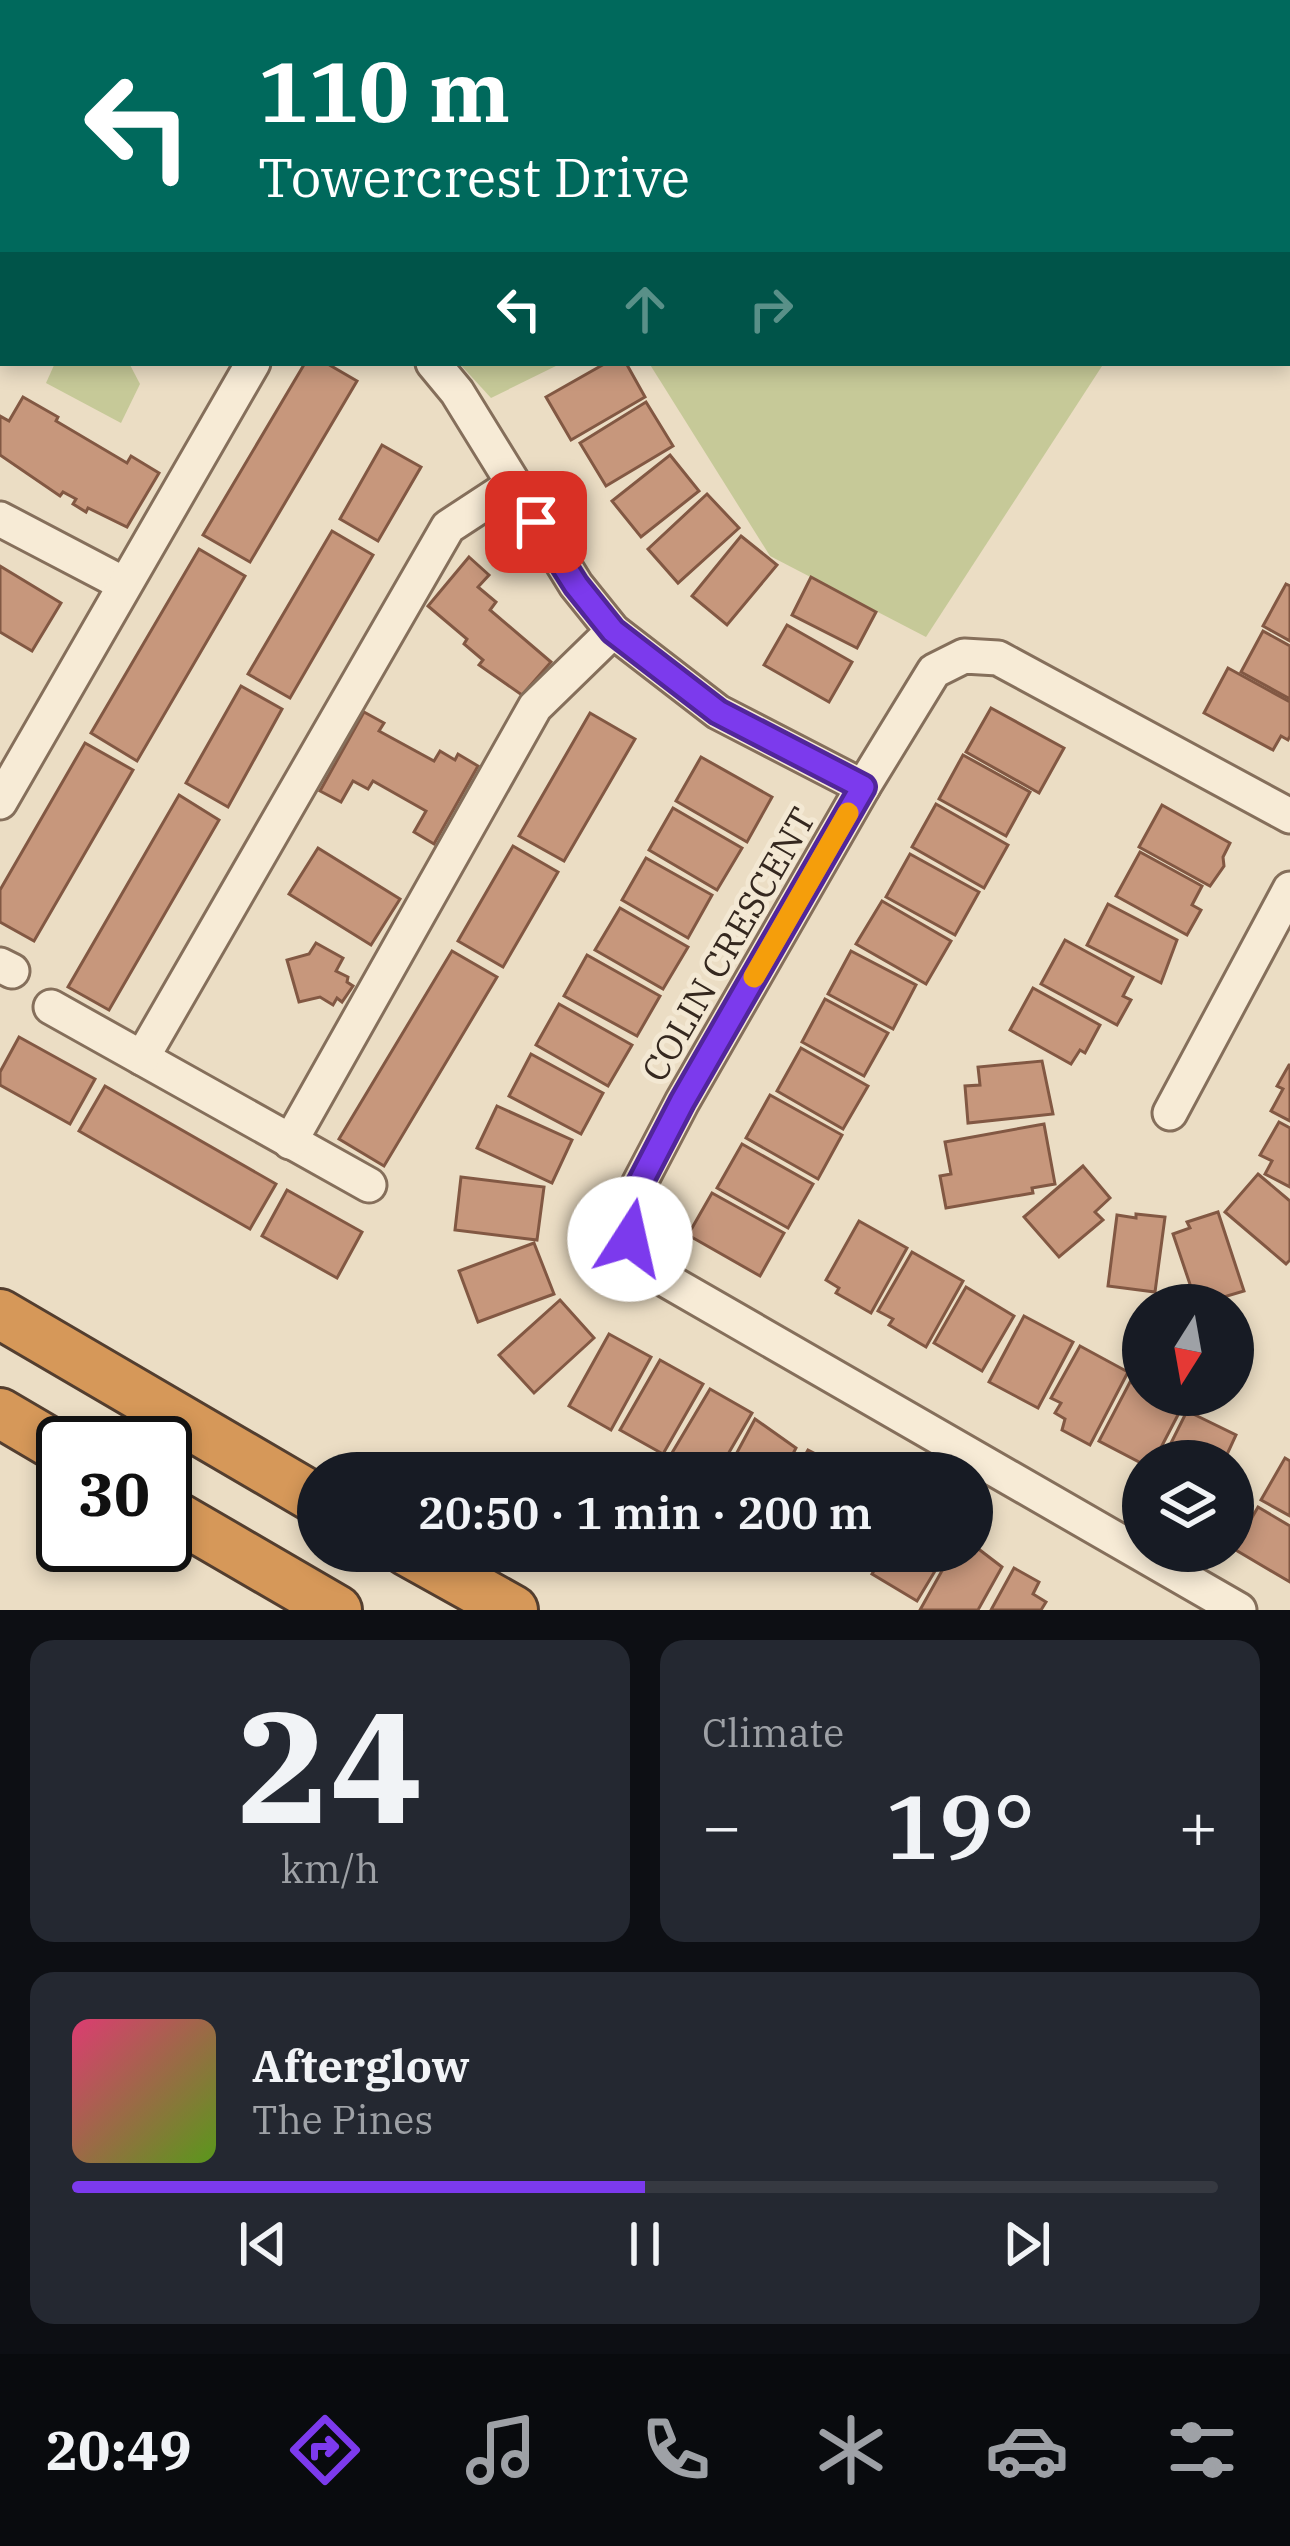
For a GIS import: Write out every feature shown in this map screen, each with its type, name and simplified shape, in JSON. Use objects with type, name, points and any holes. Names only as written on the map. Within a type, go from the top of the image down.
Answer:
[{"type":"highway","points":[[0,1314],[297,1488]]},
{"type":"highway","points":[[0,1413],[36,1434]]},
{"type":"highway","points":[[192,1526],[337,1610]]},
{"type":"highway","points":[[445,1572],[513,1610]]},
{"type":"street","points":[[0,802],[251,366]]},
{"type":"street","points":[[435,366],[457,392],[576,585],[613,631],[718,712],[863,787]]},
{"type":"street","points":[[142,1058],[448,527],[512,485]]},
{"type":"street","points":[[0,519],[124,584]]},
{"type":"street","points":[[290,1142],[535,707],[613,631]]},
{"type":"street","name":"COLIN CRESCENT","points":[[1239,1610],[654,1274],[630,1239],[627,1208],[682,1102],[934,671],[964,656],[998,658],[1290,816]]},
{"type":"street","points":[[1169,1112],[1290,889]]},
{"type":"street","points":[[51,1007],[369,1185]]},
{"type":"green space","points":[[54,366],[131,366],[140,384],[121,423],[46,383]]},
{"type":"green space","points":[[462,366],[556,366],[491,398]]},
{"type":"green space","points":[[651,366],[1102,366],[926,637],[770,556]]},
{"type":"building","points":[[303,366],[331,366],[357,381],[250,562],[203,535]]},
{"type":"building","points":[[601,366],[628,366],[645,397],[571,440],[546,397]]},
{"type":"building","points":[[23,397],[127,463],[131,456],[159,473],[127,527],[88,508],[86,512],[73,504],[76,499],[63,492],[60,496],[0,455],[0,416],[9,421]]},
{"type":"building","points":[[646,402],[673,446],[606,486],[580,443]]},
{"type":"building","points":[[382,445],[421,467],[378,541],[340,519]]},
{"type":"building","points":[[670,455],[699,491],[641,537],[612,501]]},
{"type":"building","points":[[707,494],[739,528],[678,583],[648,549]]},
{"type":"building","points":[[332,531],[373,555],[290,698],[248,674]]},
{"type":"building","points":[[741,536],[777,565],[727,625],[692,596]]},
{"type":"building","points":[[199,549],[245,576],[137,761],[91,733]]},
{"type":"building","points":[[469,557],[489,575],[478,587],[496,602],[490,610],[551,662],[522,695],[479,665],[483,660],[464,644],[467,639],[428,606]]},
{"type":"building","points":[[0,566],[61,603],[32,651],[0,632]]},
{"type":"building","points":[[811,577],[876,612],[857,648],[792,615]]},
{"type":"building","points":[[1286,584],[1290,586],[1290,641],[1263,626]]},
{"type":"building","points":[[787,625],[852,662],[829,702],[764,665]]},
{"type":"building","points":[[1263,631],[1290,646],[1290,699],[1241,672]]},
{"type":"building","points":[[1228,668],[1290,702],[1288,740],[1281,736],[1273,750],[1204,713]]},
{"type":"building","points":[[241,686],[282,709],[228,807],[186,783]]},
{"type":"building","points":[[991,708],[1064,748],[1039,793],[966,752]]},
{"type":"building","points":[[364,712],[384,723],[379,731],[434,761],[440,751],[455,760],[458,754],[478,766],[434,844],[414,832],[426,811],[373,781],[368,789],[353,781],[341,802],[320,791]]},
{"type":"building","points":[[590,713],[635,739],[564,861],[519,836]]},
{"type":"building","points":[[85,743],[133,770],[34,941],[0,922],[0,890]]},
{"type":"building","points":[[963,755],[1030,792],[1006,836],[939,799]]},
{"type":"building","points":[[701,757],[772,797],[747,842],[676,801]]},
{"type":"building","points":[[179,795],[219,820],[109,1010],[68,987]]},
{"type":"building","points":[[936,804],[1008,845],[984,888],[912,847]]},
{"type":"building","points":[[1162,805],[1230,843],[1224,866],[1210,886],[1139,847]]},
{"type":"building","points":[[673,808],[742,848],[717,890],[649,850]]},
{"type":"building","points":[[513,846],[558,872],[503,967],[458,941]]},
{"type":"building","points":[[318,848],[400,899],[371,945],[289,894]]},
{"type":"building","points":[[1140,852],[1202,886],[1192,905],[1201,910],[1187,935],[1116,896]]},
{"type":"building","points":[[910,854],[979,892],[955,935],[886,897]]},
{"type":"building","points":[[646,858],[712,895],[688,938],[622,900]]},
{"type":"building","points":[[882,901],[951,941],[926,984],[856,944]]},
{"type":"building","points":[[1108,904],[1177,940],[1161,983],[1087,945]]},
{"type":"building","points":[[620,908],[688,947],[663,989],[595,950]]},
{"type":"building","points":[[1065,940],[1133,977],[1123,996],[1131,1000],[1117,1025],[1041,984]]},
{"type":"building","points":[[316,943],[343,958],[336,971],[353,986],[342,1002],[337,998],[333,1005],[320,997],[299,1002],[287,960],[309,954]]},
{"type":"building","points":[[452,951],[497,977],[384,1166],[339,1139]]},
{"type":"building","points":[[851,951],[916,985],[893,1029],[828,994]]},
{"type":"building","points":[[587,955],[660,996],[637,1036],[564,996]]},
{"type":"building","points":[[1033,988],[1100,1025],[1085,1053],[1080,1050],[1071,1064],[1010,1030]]},
{"type":"building","points":[[825,999],[888,1033],[864,1076],[802,1042]]},
{"type":"building","points":[[559,1004],[632,1045],[608,1086],[536,1045]]},
{"type":"building","points":[[19,1037],[95,1079],[70,1124],[0,1085],[0,1072]]},
{"type":"building","points":[[801,1048],[868,1086],[843,1129],[777,1091]]},
{"type":"building","points":[[531,1054],[603,1093],[581,1134],[509,1096]]},
{"type":"building","points":[[1042,1061],[1053,1114],[968,1123],[965,1086],[980,1085],[978,1067]]},
{"type":"building","points":[[1290,1065],[1290,1121],[1271,1111],[1283,1089],[1277,1086]]},
{"type":"building","points":[[105,1086],[276,1184],[250,1229],[79,1131]]},
{"type":"building","points":[[770,1095],[842,1135],[818,1179],[746,1138]]},
{"type":"building","points":[[497,1106],[572,1140],[552,1183],[477,1148]]},
{"type":"building","points":[[1279,1122],[1290,1128],[1290,1187],[1265,1174],[1272,1161],[1260,1155]]},
{"type":"building","points":[[1044,1124],[1055,1184],[1032,1188],[1033,1193],[946,1208],[940,1176],[951,1174],[945,1142]]},
{"type":"building","points":[[742,1144],[813,1184],[788,1228],[717,1188]]},
{"type":"building","points":[[1083,1166],[1110,1198],[1095,1212],[1103,1220],[1059,1257],[1024,1217]]},
{"type":"building","points":[[1258,1174],[1290,1201],[1290,1260],[1286,1264],[1225,1212]]},
{"type":"building","points":[[461,1177],[544,1187],[537,1240],[455,1230]]},
{"type":"building","points":[[287,1190],[362,1232],[337,1278],[262,1236]]},
{"type":"building","points":[[712,1193],[784,1233],[760,1276],[688,1235]]},
{"type":"building","points":[[1218,1212],[1242,1284],[1190,1284],[1173,1234],[1190,1228],[1187,1222]]},
{"type":"building","points":[[1136,1214],[1165,1217],[1156,1284],[1108,1286],[1117,1215],[1136,1218]]},
{"type":"building","points":[[859,1221],[907,1248],[871,1313],[836,1293],[839,1288],[826,1280]]},
{"type":"building","points":[[534,1243],[554,1294],[478,1322],[459,1271]]},
{"type":"building","points":[[912,1252],[963,1281],[926,1347],[889,1325],[893,1319],[878,1311]]},
{"type":"building","points":[[966,1287],[1014,1316],[982,1371],[934,1343]]},
{"type":"building","points":[[560,1300],[594,1338],[534,1393],[499,1355]]},
{"type":"building","points":[[1024,1316],[1073,1342],[1038,1408],[989,1382]]},
{"type":"building","points":[[609,1334],[651,1357],[611,1430],[569,1406]]},
{"type":"building","points":[[1080,1346],[1122,1369],[1122,1384],[1090,1445],[1062,1430],[1065,1419],[1055,1413],[1061,1403],[1051,1398]]},
{"type":"building","points":[[660,1360],[703,1384],[664,1452],[620,1430]]},
{"type":"building","points":[[710,1389],[752,1413],[729,1452],[673,1452]]},
{"type":"building","points":[[1122,1397],[1122,1416],[1177,1416],[1165,1440],[1122,1440],[1122,1453],[1099,1441]]},
{"type":"building","points":[[1184,1416],[1197,1416],[1236,1435],[1234,1440],[1172,1440]]},
{"type":"building","points":[[755,1419],[796,1448],[794,1452],[737,1452]]},
{"type":"building","points":[[1285,1458],[1290,1461],[1290,1516],[1261,1500]]},
{"type":"building","points":[[1258,1507],[1290,1526],[1290,1582],[1254,1561]]},
{"type":"building","points":[[993,1560],[1002,1567],[978,1610],[920,1610],[941,1572],[993,1572]]},
{"type":"building","points":[[1014,1568],[1039,1582],[1033,1594],[1046,1602],[1041,1610],[991,1610]]},
{"type":"building","points":[[873,1572],[934,1572],[917,1601]]},
{"type":"slow traffic","points":[[754,977],[848,813]]},
{"type":"route","points":[[536,522],[576,585],[613,631],[718,712],[863,787],[682,1102],[627,1208],[630,1239]]}]
